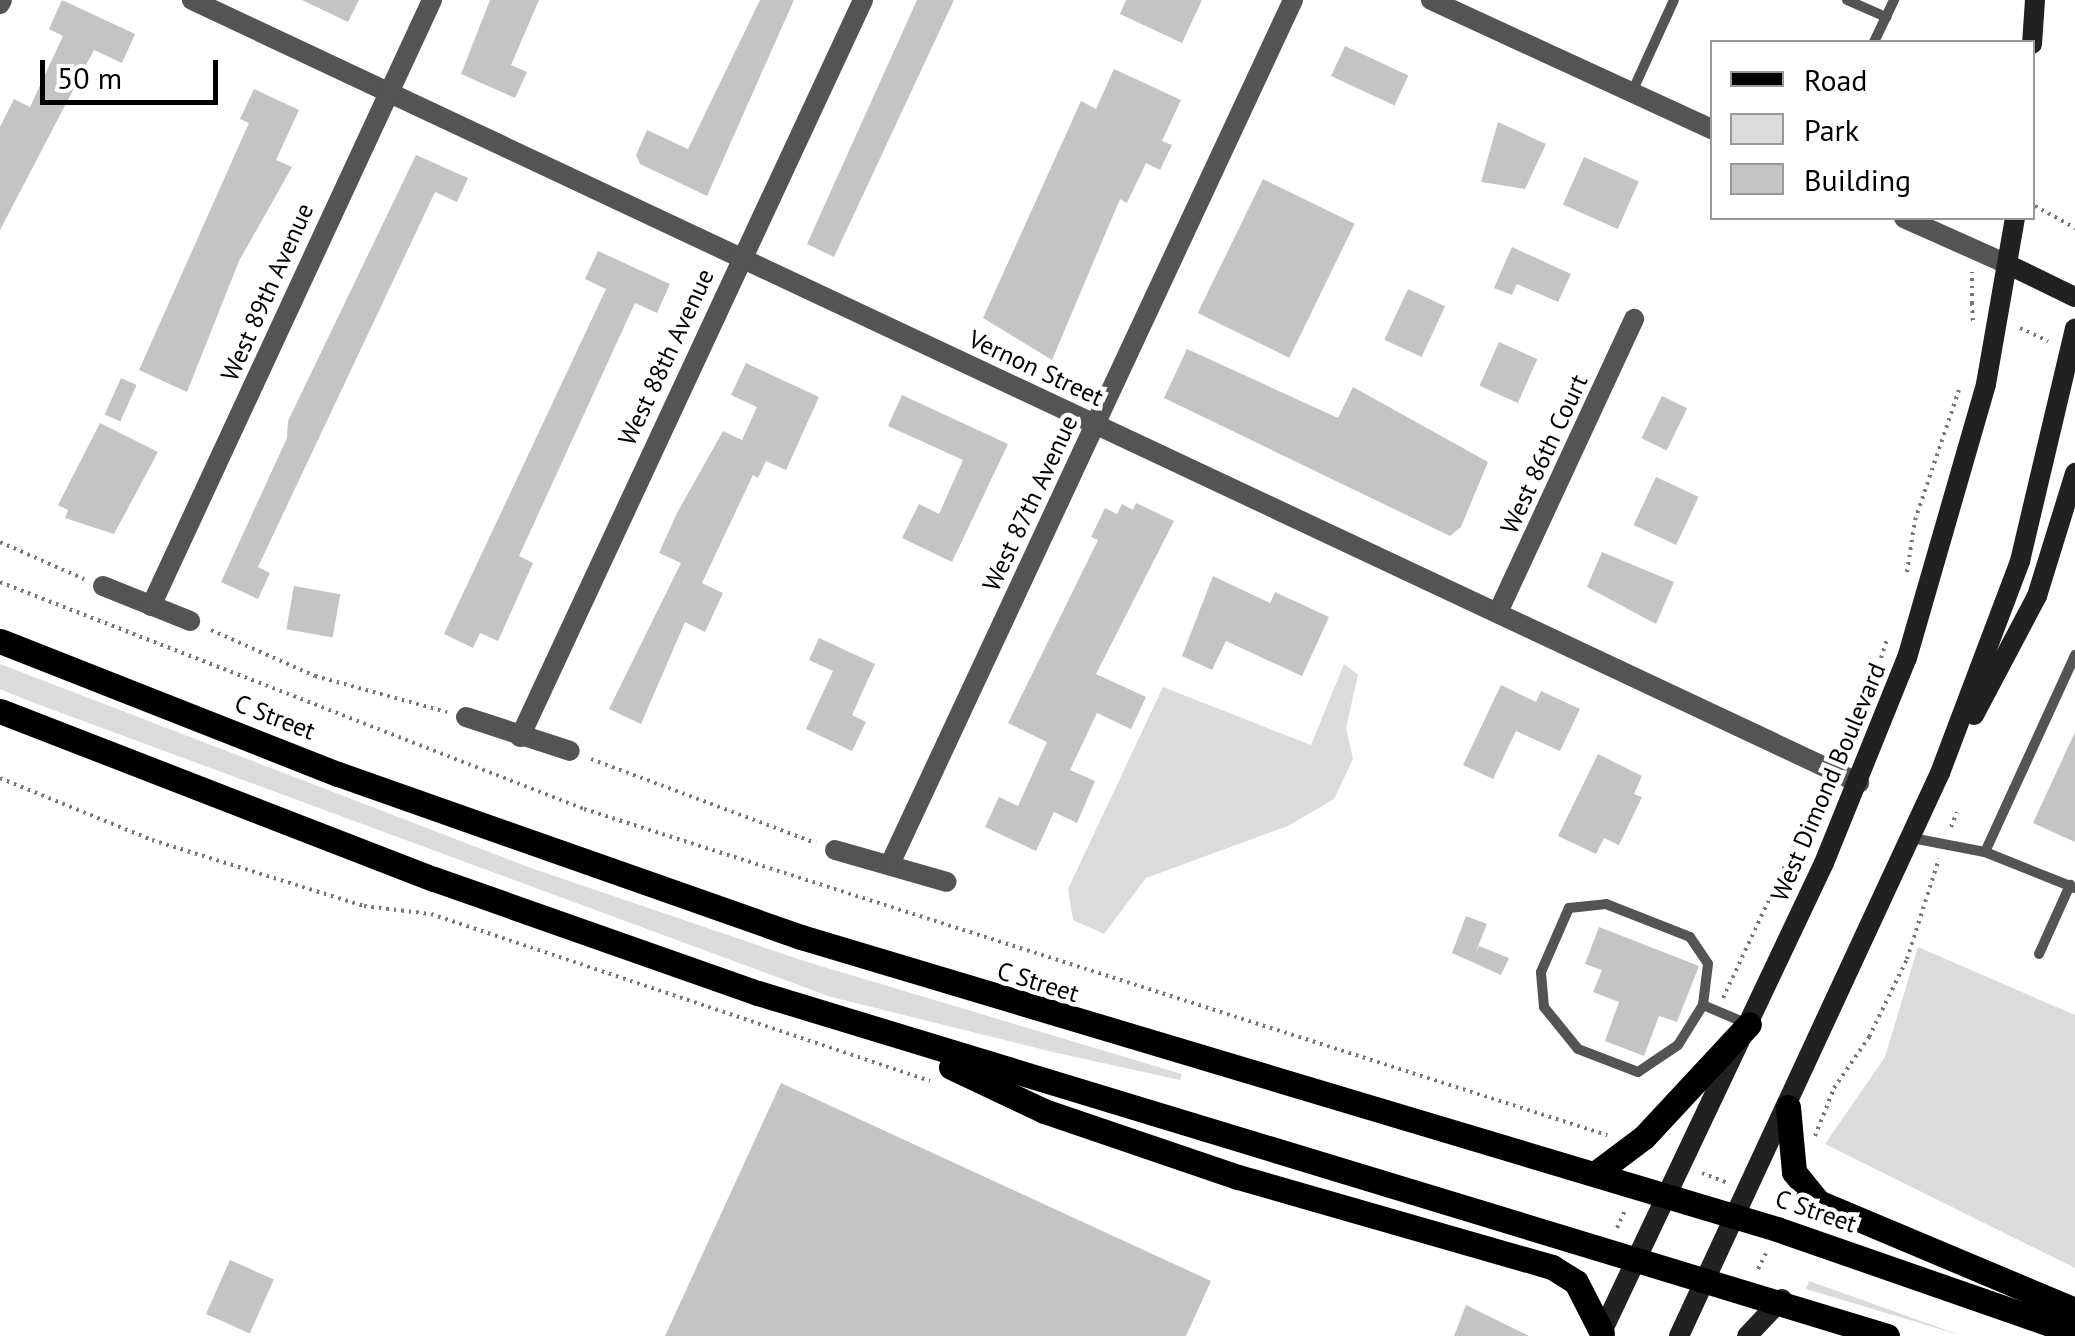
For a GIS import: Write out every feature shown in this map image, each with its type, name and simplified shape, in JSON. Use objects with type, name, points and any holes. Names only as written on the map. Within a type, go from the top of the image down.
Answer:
[{"type":"main road","points":[[2032,40],[2034,0]]},
{"type":"main road","name":"West Dimond Boulevard","points":[[1601,1335],[1859,783],[1955,511],[2015,220]]},
{"type":"main road","points":[[2008,266],[2075,297]]},
{"type":"main road","points":[[1679,1336],[1940,773],[2020,561],[2075,328]]},
{"type":"main road","points":[[1940,773],[2037,596],[2075,473]]},
{"type":"main road","name":"C Street","points":[[0,641],[338,774],[783,932],[1182,1058],[1596,1173],[1777,1229],[2075,1333]]},
{"type":"main road","points":[[0,711],[434,879],[870,1028],[1782,1299],[1887,1336]]},
{"type":"main road","points":[[1596,1173],[1644,1137],[1748,1024]]},
{"type":"main road","points":[[870,1028],[1044,1111],[1552,1267],[1576,1282],[1601,1335]]},
{"type":"main road","points":[[1788,1107],[1794,1172],[1818,1202],[2075,1310]]},
{"type":"main road","points":[[1747,1336],[1782,1299]]},
{"type":"street","name":"Vernon Street","points":[[192,0],[384,95],[1499,610],[1859,783]]},
{"type":"street","name":"West 89th Avenue","points":[[151,606],[384,95],[432,0]]},
{"type":"street","name":"West 88th Avenue","points":[[520,737],[739,259],[863,0]]},
{"type":"street","name":"West 87th Avenue","points":[[890,864],[1293,0]]},
{"type":"street","points":[[1431,0],[1710,129]]},
{"type":"street","points":[[1908,220],[2008,266]]},
{"type":"street","name":"West 86th Court","points":[[1499,610],[1634,319]]},
{"type":"street","points":[[102,586],[190,621]]},
{"type":"street","points":[[466,717],[570,752]]},
{"type":"street","points":[[834,850],[947,882]]},
{"type":"lane","points":[[1632,92],[1674,0]]},
{"type":"lane","points":[[1847,0],[1886,17]]},
{"type":"lane","points":[[1875,40],[1894,0]]},
{"type":"lane","points":[[1986,852],[2075,656]]},
{"type":"lane","points":[[1912,838],[1986,852],[2072,887],[2039,954]]},
{"type":"lane","points":[[1606,904],[1690,938],[1708,964],[1703,1005],[1678,1045],[1638,1072],[1578,1049],[1544,1007],[1542,972],[1568,908],[1606,904]]},
{"type":"lane","points":[[1703,1005],[1748,1024]]},
{"type":"path","points":[[2035,206],[2075,228]]},
{"type":"path","points":[[1972,303],[1973,329]]},
{"type":"path","points":[[1904,588],[1920,504],[1962,382]]},
{"type":"path","points":[[0,542],[102,586]]},
{"type":"path","points":[[0,582],[584,809],[1500,1102],[1607,1135],[1620,1129]]},
{"type":"path","points":[[190,621],[315,676],[466,717]]},
{"type":"path","points":[[1876,672],[1893,622]]},
{"type":"path","points":[[570,752],[834,850]]},
{"type":"path","points":[[1716,1011],[1832,770]]},
{"type":"path","points":[[0,778],[152,840],[364,906],[431,914],[935,1083]]},
{"type":"path","points":[[1816,1153],[1834,1088],[1870,1037],[1907,959],[1958,812]]},
{"type":"path","points":[[1680,1165],[1748,1191]]},
{"type":"path","points":[[1607,1247],[1638,1187]]},
{"type":"path","points":[[1748,1289],[1777,1229]]},
{"type":"green space","points":[[0,664],[531,868],[807,962],[1182,1074],[1180,1080],[831,997],[29,701],[0,689]]},
{"type":"green space","points":[[1344,664],[1358,675],[1346,728],[1353,759],[1334,799],[1288,826],[1146,878],[1104,934],[1073,920],[1068,889],[1163,687],[1311,745]]},
{"type":"green space","points":[[1918,947],[2075,1015],[2075,1268],[1825,1144],[1885,1057]]},
{"type":"green space","points":[[1809,1281],[1963,1336],[1806,1289]]},
{"type":"building","points":[[62,0],[135,34],[122,63],[94,50],[0,230],[0,127],[14,99],[30,107],[63,36],[49,29]]},
{"type":"building","points":[[302,0],[359,0],[348,22]]},
{"type":"building","points":[[490,0],[539,0],[511,65],[527,72],[515,98],[461,74]]},
{"type":"building","points":[[760,0],[794,0],[707,196],[640,164],[636,155],[647,130],[688,149]]},
{"type":"building","points":[[917,0],[954,0],[834,257],[807,244]]},
{"type":"building","points":[[1126,0],[1202,0],[1182,43],[1120,14]]},
{"type":"building","points":[[1345,46],[1408,76],[1394,105],[1331,76]]},
{"type":"building","points":[[1114,69],[1181,100],[1162,141],[1172,145],[1160,170],[1146,163],[1127,203],[1120,199],[1052,360],[983,318],[1081,101],[1096,109]]},
{"type":"building","points":[[254,89],[299,110],[276,160],[292,167],[239,261],[187,392],[139,370],[249,123],[240,119]]},
{"type":"building","points":[[1498,122],[1546,144],[1525,189],[1481,182]]},
{"type":"building","points":[[416,155],[468,178],[457,202],[435,192],[258,567],[270,573],[258,599],[221,582],[287,438],[288,421]]},
{"type":"building","points":[[1584,157],[1639,181],[1618,229],[1563,205]]},
{"type":"building","points":[[1263,179],[1355,224],[1289,358],[1198,313]]},
{"type":"building","points":[[1512,247],[1571,274],[1558,302],[1517,284],[1512,295],[1494,288]]},
{"type":"building","points":[[598,251],[670,284],[657,313],[635,303],[519,556],[533,563],[498,641],[480,633],[473,648],[444,634],[606,289],[585,279]]},
{"type":"building","points":[[1408,289],[1445,306],[1421,357],[1384,340]]},
{"type":"building","points":[[1499,342],[1537,359],[1518,403],[1479,386]]},
{"type":"building","points":[[1187,349],[1338,418],[1353,387],[1488,462],[1461,527],[1450,536],[1164,398]]},
{"type":"building","points":[[746,363],[819,397],[786,470],[766,461],[758,478],[753,475],[702,583],[723,593],[705,632],[685,622],[641,724],[609,709],[681,563],[659,553],[677,513],[723,431],[742,440],[757,407],[731,395]]},
{"type":"building","points":[[121,378],[137,385],[120,421],[105,415]]},
{"type":"building","points":[[902,395],[1008,444],[952,562],[902,538],[919,504],[939,514],[963,460],[888,426]]},
{"type":"building","points":[[1662,396],[1687,408],[1667,451],[1641,438]]},
{"type":"building","points":[[100,423],[158,452],[114,534],[65,518],[68,510],[58,505]]},
{"type":"building","points":[[1656,477],[1699,497],[1676,545],[1634,525]]},
{"type":"building","points":[[1136,503],[1174,521],[1096,674],[1146,697],[1131,729],[1097,713],[1070,770],[1095,781],[1077,823],[1054,812],[1036,851],[985,827],[999,797],[1018,806],[1047,742],[1008,723],[1098,540],[1091,537],[1105,508],[1117,514],[1122,504],[1133,510]]},
{"type":"building","points":[[1602,552],[1674,582],[1656,624],[1587,587]]},
{"type":"building","points":[[1213,576],[1270,603],[1275,592],[1329,617],[1302,676],[1226,641],[1212,670],[1182,656]]},
{"type":"building","points":[[294,586],[340,594],[333,637],[286,629]]},
{"type":"building","points":[[819,638],[875,664],[852,715],[866,722],[852,751],[806,729],[833,671],[809,660]]},
{"type":"building","points":[[1501,685],[1536,702],[1541,691],[1580,709],[1560,751],[1516,731],[1493,779],[1463,765]]},
{"type":"building","points":[[2075,732],[2075,842],[2033,823]]},
{"type":"building","points":[[1598,754],[1642,776],[1634,794],[1642,797],[1619,845],[1604,838],[1596,854],[1558,836]]},
{"type":"building","points":[[1466,916],[1487,924],[1475,954],[1479,946],[1509,958],[1501,975],[1452,953]]},
{"type":"building","points":[[1599,927],[1699,966],[1677,1022],[1659,1016],[1644,1056],[1605,1041],[1619,1002],[1593,992],[1602,970],[1585,964]]},
{"type":"building","points":[[781,1083],[1211,1281],[1186,1336],[665,1336]]},
{"type":"building","points":[[230,1260],[274,1280],[250,1333],[206,1314]]},
{"type":"building","points":[[1466,1305],[1529,1336],[1454,1336]]}]
